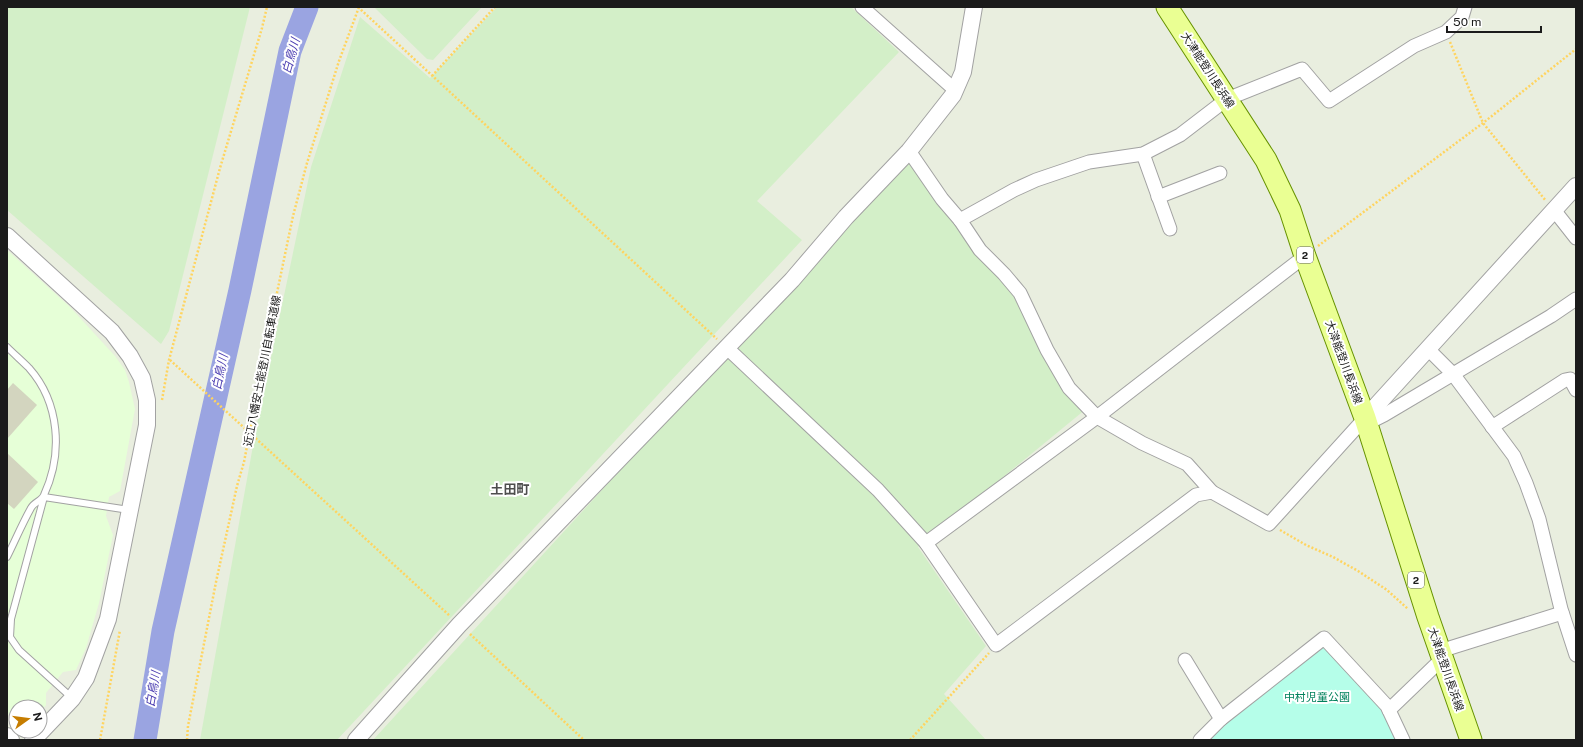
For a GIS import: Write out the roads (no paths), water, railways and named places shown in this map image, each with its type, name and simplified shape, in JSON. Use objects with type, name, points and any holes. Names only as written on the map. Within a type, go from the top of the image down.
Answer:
[{"type":"main road","name":"大津能登川長浜線","points":[[1167,7],[1266,160],[1290,210],[1305,256],[1365,418],[1428,617],[1471,740]]},
{"type":"street","points":[[862,7],[955,90]]},
{"type":"street","points":[[356,740],[459,625],[792,280],[846,217],[909,151],[953,95],[963,72],[974,7]]},
{"type":"street","points":[[960,220],[1014,190],[1036,180],[1089,162],[1142,154],[1180,135],[1227,99],[1302,69],[1328,101],[1414,46],[1446,32],[1462,17],[1465,7]]},
{"type":"street","points":[[909,151],[942,198],[960,220],[980,250],[1004,274],[1020,293],[1047,350],[1069,388],[1097,417],[1142,443],[1187,464],[1212,492],[1269,524],[1576,186]]},
{"type":"street","points":[[1142,154],[1170,229]]},
{"type":"street","points":[[1158,197],[1220,174]]},
{"type":"street","points":[[1554,210],[1576,238]]},
{"type":"street","points":[[7,236],[112,332],[130,356],[142,378],[147,400],[147,425],[108,619],[86,678],[72,698],[33,740]]},
{"type":"street","points":[[926,543],[1097,417],[1305,256]]},
{"type":"street","points":[[1365,418],[1374,420],[1384,415],[1551,316],[1576,299]]},
{"type":"street","points":[[726,347],[878,490],[926,543],[996,646],[1196,495],[1212,492]]},
{"type":"street","points":[[1428,349],[1452,374],[1514,456],[1539,519],[1568,619],[1576,655]]},
{"type":"street","points":[[1492,427],[1565,380],[1570,379],[1576,390]]},
{"type":"street","points":[[1389,710],[1441,654],[1568,619]]},
{"type":"street","points":[[1200,740],[1221,719],[1324,638],[1383,701],[1389,710],[1403,740]]},
{"type":"street","points":[[1185,660],[1221,719]]},
{"type":"street","points":[[7,736],[11,740]]},
{"type":"lane","points":[[7,347],[30,369],[39,382],[48,399],[56,432],[54,464],[9,616],[10,637],[19,650],[72,698]]},
{"type":"lane","points":[[7,557],[32,506],[44,497],[130,511]]},
{"type":"waterway","name":"白鳥川","points":[[145,740],[163,631],[240,290],[290,51],[307,7]]},
{"type":"district","name":"土田町","points":[[510,489]]},
{"type":"park label","name":"中村児童公園","points":[[1317,697]]}]
